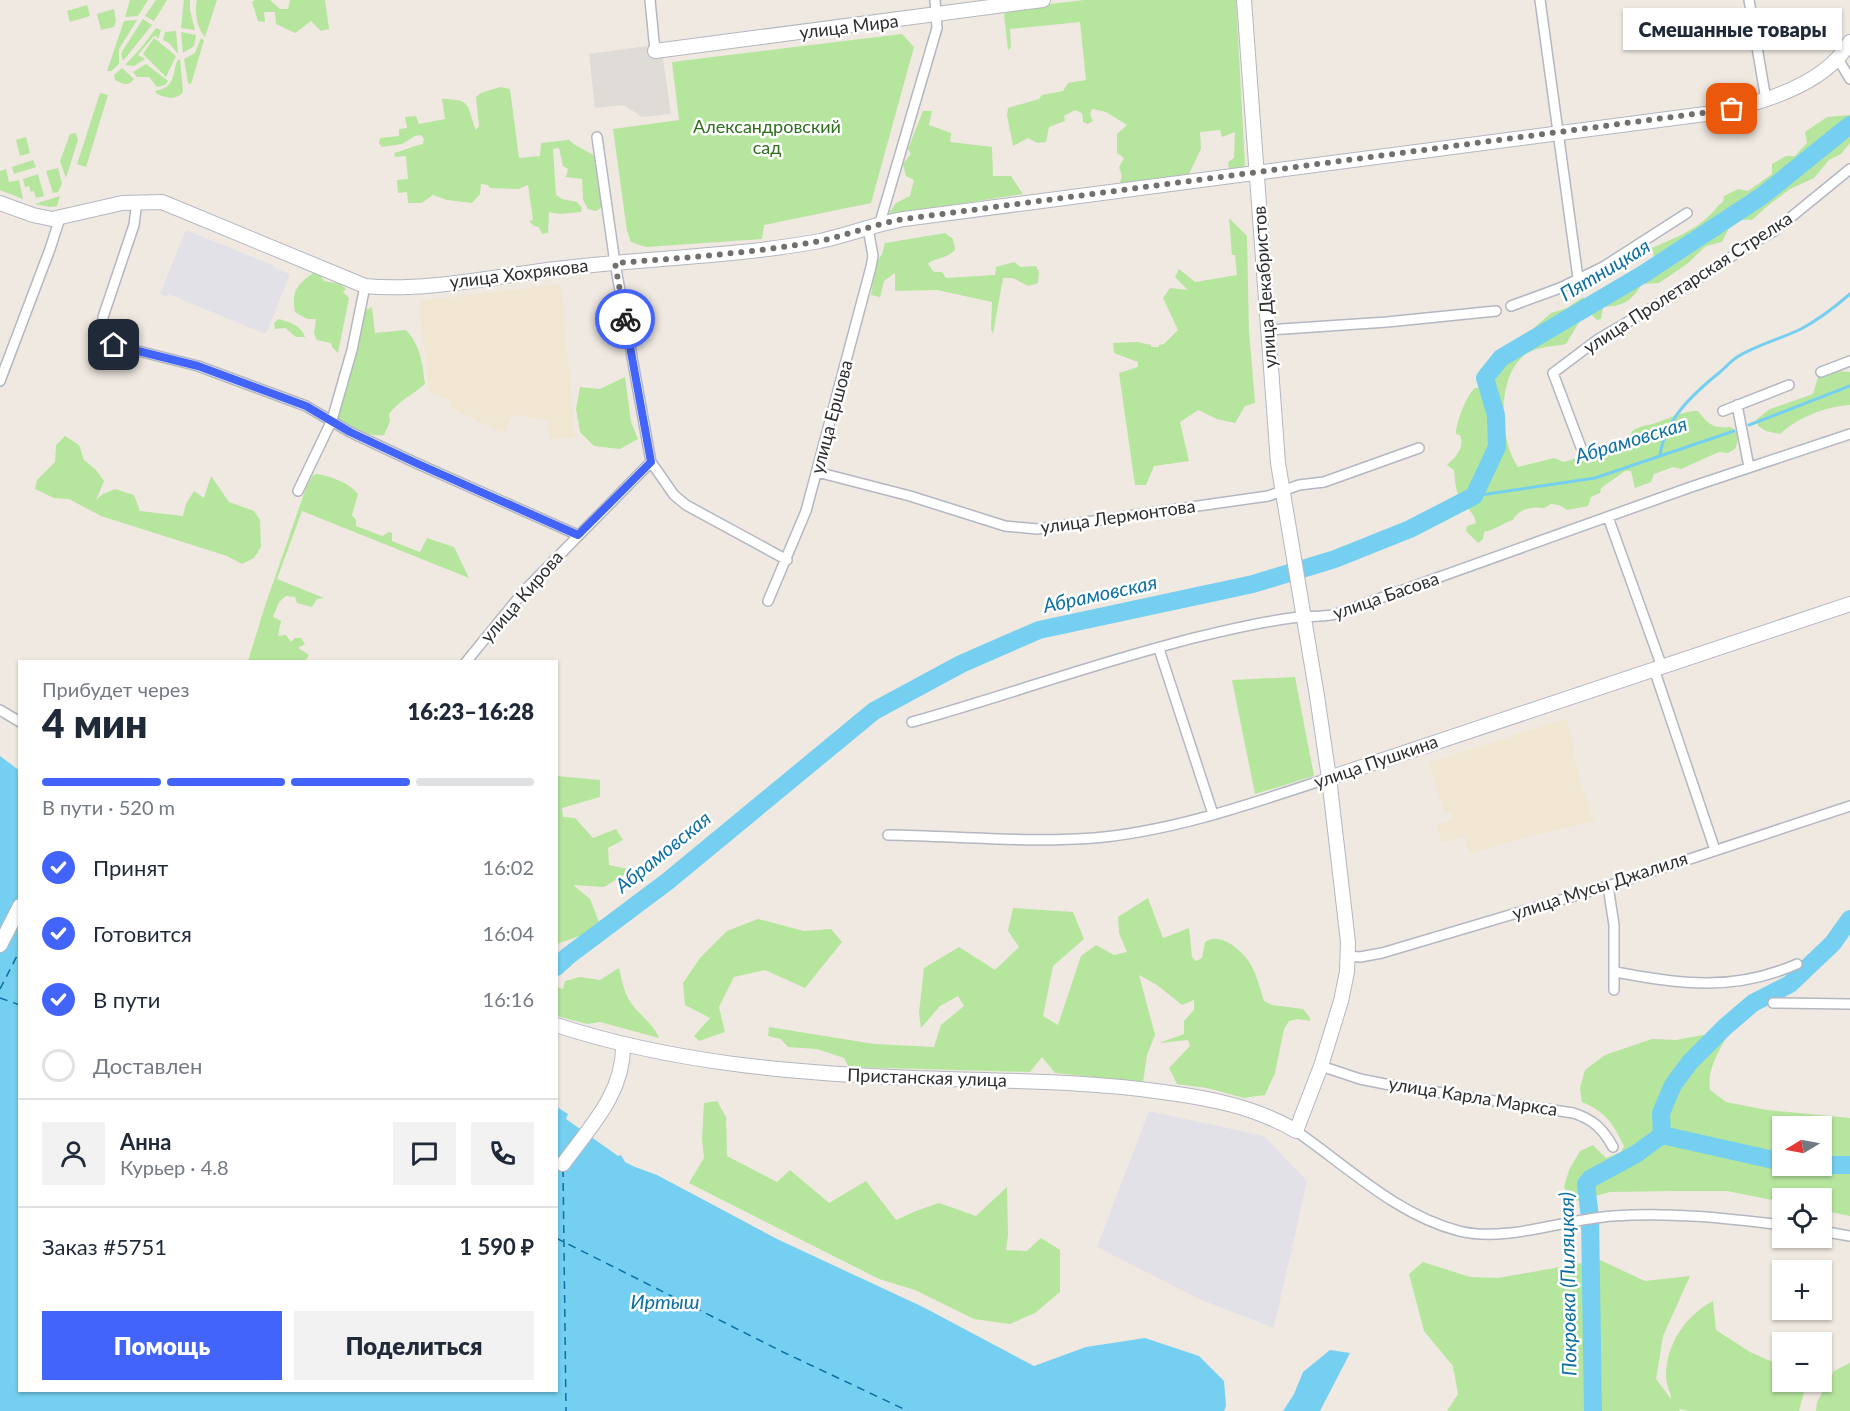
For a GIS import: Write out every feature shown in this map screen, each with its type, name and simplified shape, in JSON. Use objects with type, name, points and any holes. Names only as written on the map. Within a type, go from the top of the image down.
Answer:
[{"type":"street","points":[[650,0],[655,51]]},
{"type":"street","name":"улица Ершова","points":[[768,601],[806,511],[817,472],[872,267],[874,226],[881,219],[937,28],[936,0]]},
{"type":"street","name":"улица Мира","points":[[655,51],[1043,0]]},
{"type":"street","name":"улица Декабристов","points":[[1244,0],[1281,491],[1304,610]]},
{"type":"street","points":[[1540,0],[1578,278]]},
{"type":"street","points":[[1749,0],[1766,100]]},
{"type":"street","name":"улица Хохрякова","points":[[60,218],[137,201],[172,204],[365,286],[402,287],[615,263],[688,258],[802,243],[834,238],[904,219],[1030,201],[1713,113],[1766,100],[1814,76],[1838,58],[1850,42]]},
{"type":"street","points":[[1838,58],[1850,79]]},
{"type":"street","points":[[597,137],[615,263],[651,462],[674,495],[686,505],[787,560]]},
{"type":"street","name":"улица Пролетарская Стрелка","points":[[1582,450],[1553,373],[1597,340],[1774,231],[1850,169]]},
{"type":"street","points":[[137,201],[134,225],[103,317],[107,337],[119,346],[198,366],[306,406],[350,432],[578,535]]},
{"type":"street","points":[[0,203],[33,215],[52,219],[60,218],[0,381]]},
{"type":"street","points":[[1511,306],[1553,291],[1603,267],[1688,213]]},
{"type":"street","points":[[298,491],[332,420],[352,350],[365,286]]},
{"type":"street","points":[[1268,330],[1410,320],[1496,311]]},
{"type":"street","points":[[1821,372],[1850,361]]},
{"type":"street","points":[[1723,411],[1789,385]]},
{"type":"street","points":[[1737,405],[1749,467]]},
{"type":"street","name":"улица Басова","points":[[912,722],[966,707],[1099,663],[1237,628],[1293,617],[1304,610],[1319,618],[1336,614],[1749,467],[1850,434]]},
{"type":"street","name":"улица Лермонтова","points":[[817,472],[910,496],[998,524],[1028,529],[1257,498],[1299,485],[1324,482],[1419,448]]},
{"type":"street","name":"улица Кирова","points":[[468,660],[517,598],[651,462]]},
{"type":"street","points":[[1608,517],[1715,850]]},
{"type":"street","name":"улица Пушкина","points":[[888,834],[1051,839],[1095,838],[1155,828],[1214,814],[1329,778],[1850,604]]},
{"type":"street","points":[[1304,610],[1329,778],[1346,915],[1348,956],[1341,1001],[1321,1066],[1296,1131],[1399,1204],[1428,1221],[1460,1231],[1490,1234],[1590,1218],[1664,1214],[1694,1215],[1772,1225]]},
{"type":"street","points":[[1159,649],[1214,814]]},
{"type":"street","points":[[0,710],[18,721]]},
{"type":"street","name":"улица Мусы Джалиля","points":[[1348,956],[1360,957],[1382,953],[1608,886],[1850,806]]},
{"type":"street","points":[[1608,886],[1614,926],[1614,990]]},
{"type":"street","points":[[0,945],[18,910]]},
{"type":"street","points":[[1615,972],[1679,982],[1718,983],[1761,978],[1797,964]]},
{"type":"street","points":[[1773,1004],[1850,1004]]},
{"type":"street","name":"Пристанская улица","points":[[558,1026],[623,1045],[689,1058],[790,1070],[903,1078],[1062,1082],[1140,1089],[1220,1102],[1262,1113],[1296,1131]]},
{"type":"street","points":[[563,1164],[603,1110],[617,1084],[623,1059],[623,1045]]},
{"type":"street","name":"улица Карла Маркса","points":[[1321,1066],[1360,1079],[1390,1085],[1573,1113],[1596,1123],[1614,1147]]},
{"type":"street","points":[[1832,1233],[1850,1236]]},
{"type":"shaded area","points":[[661,44],[671,114],[642,117],[624,105],[595,108],[589,54]]},
{"type":"shaded area","points":[[186,230],[290,274],[266,334],[168,294],[167,297],[160,294]]},
{"type":"shaded area","points":[[561,284],[575,437],[550,439],[547,420],[513,415],[504,433],[449,407],[451,401],[429,392],[419,301]]},
{"type":"shaded area","points":[[1567,718],[1578,774],[1594,821],[1530,836],[1470,854],[1465,836],[1442,843],[1436,825],[1452,820],[1450,811],[1444,812],[1429,763]]},
{"type":"shaded area","points":[[1149,1111],[1264,1136],[1307,1181],[1274,1328],[1204,1301],[1097,1247]]},
{"type":"green space","points":[[130,0],[148,0],[138,16],[125,17]]},
{"type":"green space","points":[[156,0],[167,0],[154,21],[145,16]]},
{"type":"green space","points":[[184,0],[190,0],[190,11],[195,30],[181,28]]},
{"type":"green space","points":[[197,0],[217,0],[205,37],[197,20]]},
{"type":"green space","points":[[270,0],[280,9],[288,9],[290,0],[325,0],[329,29],[321,31],[311,21],[295,33],[276,24],[275,12],[264,12],[265,22],[258,21],[252,2]]},
{"type":"green space","points":[[1084,0],[1236,0],[1245,165],[1241,169],[1229,171],[1228,162],[1234,158],[1235,132],[1222,137],[1220,130],[1200,132],[1201,149],[1189,174],[1184,177],[1119,185],[1122,176],[1119,167],[1124,158],[1117,153],[1117,134],[1127,125],[1106,112],[1092,109],[1090,114],[1093,121],[1088,124],[1083,122],[1082,113],[1075,110],[1064,116],[1065,121],[1049,127],[1046,142],[1037,143],[1028,138],[1013,146],[1007,115],[1008,108],[1039,99],[1042,95],[1063,91],[1068,83],[1086,80],[1080,22],[1010,29],[1011,47],[1008,50],[1004,15],[1007,9]]},
{"type":"green space","points":[[87,5],[90,16],[70,22],[67,11]]},
{"type":"green space","points":[[114,9],[116,21],[114,27],[101,30],[97,14]]},
{"type":"green space","points":[[143,19],[152,25],[123,61],[121,54]]},
{"type":"green space","points":[[137,20],[119,49],[119,64],[111,71],[107,71],[124,21]]},
{"type":"green space","points":[[156,28],[161,30],[158,39],[156,36],[153,37],[138,55],[145,59],[134,66],[125,65],[141,48]]},
{"type":"green space","points":[[176,31],[178,54],[169,43],[163,40],[165,32]]},
{"type":"green space","points":[[181,32],[196,35],[194,46],[183,53]]},
{"type":"green space","name":"Александровский сад","points":[[902,34],[914,47],[871,203],[764,225],[762,239],[646,247],[631,242],[627,231],[613,129],[679,120],[672,62]]},
{"type":"green space","points":[[154,38],[176,56],[166,77],[143,54]]},
{"type":"green space","points":[[201,38],[204,40],[191,84],[188,83],[184,59],[195,53]]},
{"type":"green space","points":[[180,59],[183,92],[174,98],[157,94],[155,91],[169,84],[177,61]]},
{"type":"green space","points":[[146,64],[168,81],[165,85],[157,87],[149,77],[137,77],[133,72]]},
{"type":"green space","points":[[122,68],[134,79],[130,83],[123,84],[115,80],[114,75]]},
{"type":"green space","points":[[500,87],[510,89],[519,158],[540,156],[541,143],[569,140],[596,157],[604,206],[596,211],[588,209],[583,200],[582,179],[566,177],[568,169],[563,166],[559,148],[553,149],[556,195],[562,199],[577,202],[582,208],[581,212],[560,214],[549,212],[548,233],[542,234],[539,227],[529,221],[533,220],[528,185],[518,189],[490,188],[488,185],[481,184],[480,194],[472,203],[447,200],[433,195],[422,203],[408,203],[407,192],[398,193],[397,180],[408,179],[406,156],[395,157],[394,153],[423,144],[424,139],[421,135],[415,136],[402,144],[382,147],[379,143],[380,138],[399,136],[399,129],[407,128],[405,117],[416,116],[419,124],[445,119],[442,99],[464,103],[476,130],[479,126],[476,97]]},
{"type":"green space","points":[[100,93],[108,95],[86,167],[77,164]]},
{"type":"green space","points":[[923,111],[932,111],[929,125],[951,133],[950,142],[992,147],[993,176],[1011,176],[1023,194],[888,215],[896,203],[910,196],[914,180],[906,176],[903,164],[911,154],[908,149]]},
{"type":"green space","points":[[1850,115],[1850,143],[1841,154],[1829,160],[1814,178],[1790,189],[1752,220],[1740,220],[1732,224],[1722,242],[1706,246],[1687,264],[1659,283],[1642,284],[1626,302],[1603,307],[1601,319],[1597,320],[1591,314],[1584,314],[1566,344],[1531,351],[1516,364],[1509,377],[1505,392],[1504,425],[1507,441],[1518,467],[1554,458],[1564,462],[1576,458],[1586,449],[1623,440],[1630,436],[1633,430],[1692,411],[1698,411],[1712,425],[1731,427],[1738,437],[1735,449],[1728,453],[1719,452],[1681,469],[1673,467],[1654,474],[1651,482],[1635,488],[1631,471],[1625,471],[1601,488],[1600,493],[1591,497],[1588,506],[1567,510],[1559,505],[1551,504],[1544,508],[1527,509],[1515,516],[1513,520],[1484,532],[1483,539],[1478,543],[1466,531],[1467,526],[1476,523],[1475,519],[1458,494],[1454,470],[1447,465],[1460,448],[1460,435],[1456,434],[1456,429],[1465,403],[1475,388],[1486,384],[1495,374],[1489,370],[1491,366],[1551,313],[1567,308],[1583,297],[1589,308],[1594,311],[1593,297],[1655,260],[1652,248],[1697,226],[1723,202],[1724,196],[1738,189],[1748,191],[1772,174],[1772,164],[1786,156],[1795,156],[1807,143],[1805,132],[1827,117]]},
{"type":"green space","points":[[76,133],[78,140],[66,178],[60,161],[70,134]]},
{"type":"green space","points":[[26,137],[30,153],[20,156],[16,140]]},
{"type":"green space","points":[[33,160],[36,167],[14,174],[12,167]]},
{"type":"green space","points":[[58,168],[62,184],[58,192],[53,193],[46,171]]},
{"type":"green space","points":[[6,169],[9,182],[19,180],[23,199],[0,190],[0,171]]},
{"type":"green space","points":[[38,174],[44,196],[36,198],[29,186],[25,187],[23,179]]},
{"type":"green space","points":[[60,196],[57,206],[35,204]]},
{"type":"green space","points":[[1229,218],[1247,236],[1249,331],[1255,403],[1245,406],[1235,423],[1217,419],[1198,410],[1180,422],[1189,461],[1154,466],[1146,485],[1135,485],[1119,373],[1138,367],[1138,362],[1114,353],[1113,343],[1137,342],[1159,347],[1178,330],[1163,298],[1170,288],[1188,290],[1175,277],[1179,269],[1195,282],[1237,275],[1235,255],[1232,255]]},
{"type":"green space","points":[[945,233],[953,239],[955,250],[928,264],[934,272],[942,272],[946,278],[995,275],[996,267],[1014,262],[1021,267],[1036,266],[1039,272],[1038,283],[1028,286],[1013,278],[1003,278],[993,334],[991,329],[992,302],[937,290],[895,291],[895,273],[884,281],[880,297],[871,295],[876,263],[885,243]]},
{"type":"green space","points":[[313,273],[321,276],[324,281],[341,284],[346,289],[343,292],[349,298],[338,353],[331,343],[317,340],[314,334],[316,319],[307,319],[295,312],[296,289]]},
{"type":"green space","points":[[372,307],[375,333],[406,330],[411,336],[420,355],[425,384],[393,409],[389,414],[390,422],[384,435],[372,435],[360,431],[338,418],[363,316],[366,310]]},
{"type":"green space","points":[[279,319],[298,327],[305,337],[296,337],[285,328],[275,329],[274,323]]},
{"type":"green space","points":[[1836,371],[1850,372],[1850,405],[1812,414],[1780,434],[1766,431],[1758,426],[1757,419],[1770,409],[1813,394],[1818,377]]},
{"type":"green space","points":[[625,377],[631,422],[638,439],[620,449],[594,446],[580,432],[576,409],[580,387],[600,389]]},
{"type":"green space","points":[[65,436],[79,445],[84,460],[104,481],[96,500],[115,489],[134,495],[140,511],[183,516],[186,504],[194,491],[204,498],[211,476],[229,502],[254,511],[260,520],[261,547],[254,558],[242,564],[227,556],[101,516],[69,499],[54,498],[35,489],[37,480],[55,462],[56,445]]},
{"type":"green space","points":[[313,475],[328,476],[350,487],[358,494],[352,515],[356,520],[356,526],[382,536],[389,532],[392,533],[392,541],[420,552],[427,538],[454,547],[469,578],[302,511],[277,579],[324,598],[317,599],[312,607],[297,603],[295,597],[286,596],[279,602],[273,617],[281,621],[278,636],[286,635],[291,642],[295,638],[301,638],[305,644],[298,648],[309,655],[306,660],[248,660],[306,488]]},
{"type":"green space","points":[[1295,677],[1314,776],[1255,794],[1232,680]]},
{"type":"green space","points":[[558,776],[600,780],[600,797],[562,808],[563,817],[575,818],[593,838],[616,829],[623,840],[608,848],[609,865],[632,870],[604,887],[573,885],[590,899],[599,922],[582,935],[558,944]]},
{"type":"green space","points":[[1148,898],[1163,938],[1189,928],[1192,957],[1196,961],[1202,958],[1205,942],[1211,939],[1231,944],[1251,965],[1264,1001],[1272,1005],[1303,1009],[1310,1018],[1310,1021],[1298,1019],[1289,1021],[1284,1029],[1275,1073],[1265,1095],[1244,1098],[1207,1088],[1177,1084],[1169,1068],[1190,1046],[1188,1040],[1159,1043],[1184,1034],[1184,1021],[1194,1010],[1194,1000],[1182,1005],[1157,985],[1139,975],[1155,1035],[1147,1055],[1143,1082],[1055,1073],[1042,1057],[1030,1072],[849,1067],[844,1058],[817,1049],[788,1047],[781,1039],[768,1036],[769,1027],[874,1044],[934,1047],[941,1025],[964,1006],[958,996],[940,1006],[921,1028],[919,1013],[924,968],[959,947],[995,970],[1019,947],[1008,931],[1013,908],[1073,912],[1084,939],[1053,966],[1043,1016],[1058,1025],[1081,956],[1096,945],[1114,955],[1127,952],[1119,933],[1118,917]]},
{"type":"green space","points":[[758,919],[804,931],[831,929],[842,942],[805,988],[765,970],[734,977],[719,1007],[725,1032],[699,1041],[694,1036],[710,1018],[685,1005],[683,983],[700,958],[727,931]]},
{"type":"green space","points":[[619,968],[629,999],[659,1038],[600,1022],[587,1024],[558,1016],[558,987],[563,989],[565,981],[580,977],[600,980]]},
{"type":"green space","points":[[1737,1017],[1714,1062],[1710,1090],[1726,1102],[1767,1110],[1829,1116],[1772,1116],[1772,1176],[1832,1176],[1832,1116],[1850,1118],[1850,1216],[1832,1212],[1832,1188],[1772,1188],[1772,1200],[1727,1191],[1673,1191],[1610,1192],[1572,1202],[1564,1187],[1569,1170],[1580,1151],[1593,1145],[1606,1158],[1621,1152],[1624,1146],[1608,1119],[1582,1102],[1580,1088],[1585,1070],[1605,1055],[1652,1039],[1676,1040],[1708,1034]]},
{"type":"green space","points":[[717,1101],[726,1117],[727,1156],[777,1182],[790,1170],[829,1203],[866,1181],[896,1220],[939,1203],[976,1216],[1007,1187],[1006,1250],[1027,1251],[1041,1238],[1060,1250],[1060,1292],[1035,1313],[1010,1324],[974,1319],[915,1290],[879,1279],[689,1183],[704,1158],[702,1139],[704,1103]]},
{"type":"green space","points":[[1600,1260],[1645,1281],[1690,1276],[1663,1336],[1656,1379],[1671,1399],[1666,1377],[1673,1342],[1686,1323],[1713,1301],[1716,1330],[1750,1352],[1772,1362],[1772,1392],[1804,1392],[1799,1411],[1688,1411],[1680,1409],[1679,1411],[1447,1411],[1458,1394],[1453,1366],[1424,1331],[1409,1274],[1423,1262],[1470,1277],[1498,1278]]},
{"type":"green space","points":[[1850,1363],[1850,1411],[1816,1411],[1817,1402],[1822,1392],[1832,1392],[1834,1371]]},
{"type":"water","name":"Иртыш","points":[[0,756],[18,770],[18,1392],[558,1392],[558,1108],[568,1114],[566,1119],[618,1156],[621,1155],[625,1162],[657,1175],[777,1239],[923,1307],[1034,1366],[1086,1347],[1145,1338],[1199,1356],[1224,1381],[1226,1406],[1224,1411],[0,1411]]},
{"type":"water","points":[[1330,1350],[1350,1353],[1320,1411],[1283,1411],[1294,1394],[1303,1372]]},
{"type":"waterway","name":"Абрамовская","points":[[558,965],[668,881],[874,711],[961,664],[1039,630],[1253,584],[1335,559],[1410,529],[1474,496],[1497,447],[1496,415],[1485,378],[1501,358],[1645,273],[1762,196],[1850,125]]},
{"type":"waterway","points":[[1660,456],[1667,431],[1681,409],[1733,360],[1752,349],[1793,333],[1826,313],[1850,294]]},
{"type":"waterway","name":"Абрамовская","points":[[1749,425],[1850,386]]},
{"type":"waterway","name":"Абрамовская","points":[[1474,496],[1595,478],[1734,431]]},
{"type":"waterway","name":"Покровка (Пиляцкая)","points":[[1593,1411],[1590,1218],[1586,1184],[1590,1179],[1636,1154],[1662,1135],[1661,1113],[1673,1085],[1690,1062],[1753,1003],[1790,984],[1833,943],[1850,919]]},
{"type":"waterway","points":[[1662,1135],[1772,1160]]},
{"type":"waterway","points":[[1832,1165],[1850,1165]]},
{"type":"ferry route","points":[[0,989],[18,954]]},
{"type":"ferry route","points":[[0,998],[18,1004]]},
{"type":"ferry route","points":[[563,1169],[566,1411]]},
{"type":"ferry route","points":[[558,1239],[783,1352],[908,1411]]},
{"type":"way so far","points":[[625,319],[615,263],[688,258],[819,241],[895,220],[1535,137],[1732,109]]},
{"type":"place","name":"Смешанные товары","points":[[1732,109]]},
{"type":"route","points":[[114,345],[198,366],[306,406],[350,432],[578,535],[651,462],[625,319]]},
{"type":"water label","name":"Пятницкая","points":[[1605,270]]}]
